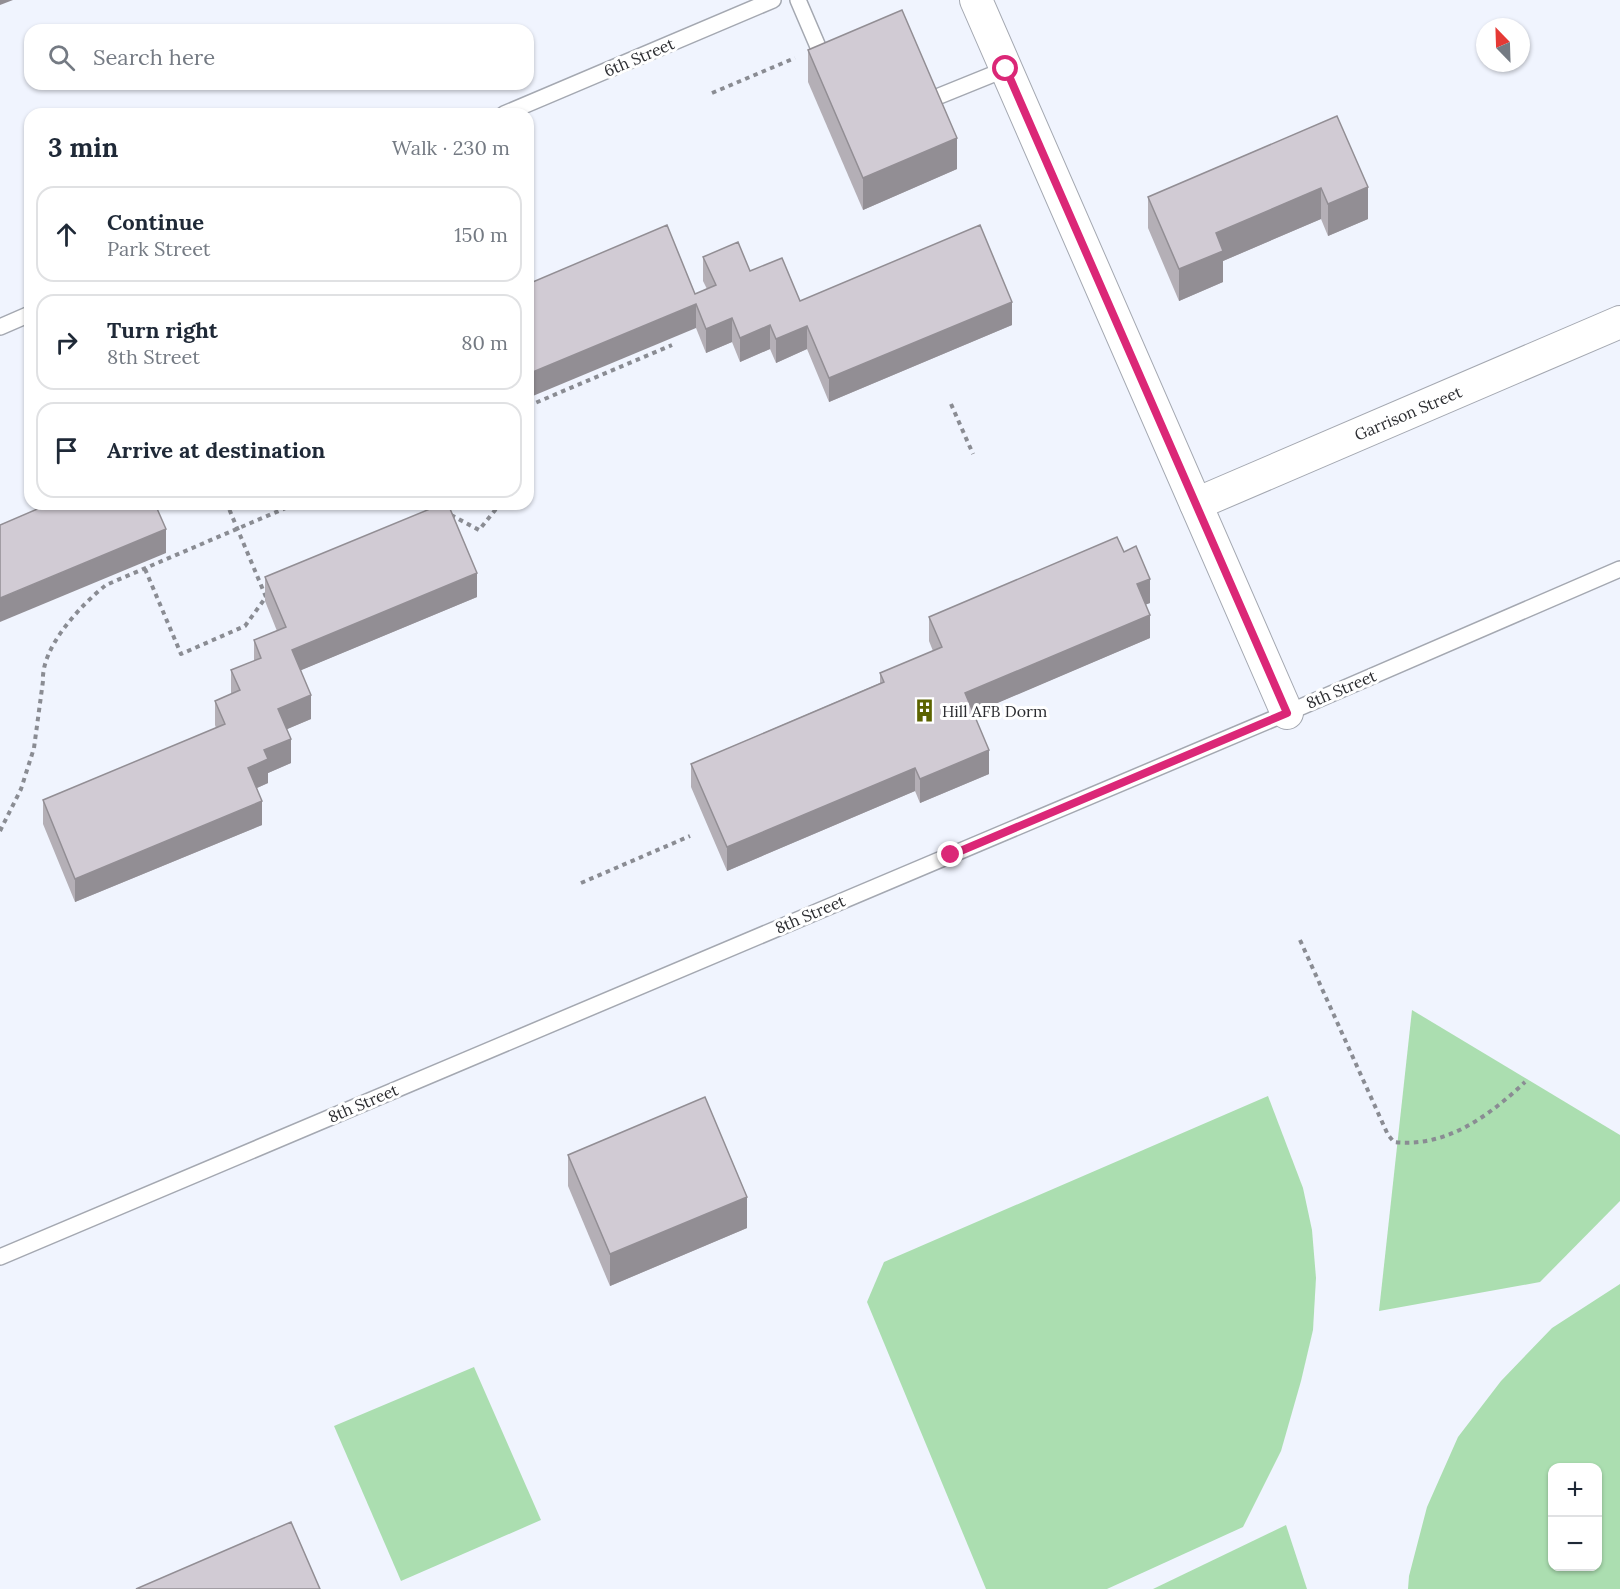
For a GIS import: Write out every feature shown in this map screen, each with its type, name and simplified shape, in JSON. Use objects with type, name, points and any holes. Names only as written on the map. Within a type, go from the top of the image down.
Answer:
[{"type":"street","points":[[976,0],[1287,713]]},
{"type":"street","name":"Garrison Street","points":[[1196,504],[1620,322]]},
{"type":"lane","name":"6th Street","points":[[518,108],[773,0]]},
{"type":"lane","points":[[798,0],[832,78]]},
{"type":"lane","points":[[907,110],[1006,69]]},
{"type":"lane","points":[[0,327],[24,317]]},
{"type":"lane","name":"8th Street","points":[[0,1257],[1287,713],[1620,569]]},
{"type":"path","points":[[712,93],[795,58]]},
{"type":"path","points":[[534,403],[672,345]]},
{"type":"path","points":[[951,404],[973,454]]},
{"type":"path","points":[[145,569],[181,654],[245,626],[266,597],[230,510]]},
{"type":"path","points":[[0,831],[21,789],[34,748],[44,681],[43,670],[63,630],[87,600],[106,585],[280,510]]},
{"type":"path","points":[[442,510],[478,530],[495,510]]},
{"type":"path","points":[[581,883],[690,836]]},
{"type":"path","points":[[1300,940],[1388,1135],[1394,1142],[1408,1144],[1426,1141],[1468,1126],[1500,1106],[1525,1082]]},
{"type":"green space","points":[[1412,1010],[1620,1135],[1620,1201],[1540,1282],[1379,1311]]},
{"type":"green space","points":[[1268,1096],[1303,1188],[1312,1230],[1316,1278],[1313,1330],[1281,1451],[1243,1527],[1107,1589],[986,1589],[867,1302],[884,1262]]},
{"type":"green space","points":[[1620,1284],[1620,1589],[1408,1589],[1409,1576],[1427,1507],[1458,1437],[1501,1381],[1552,1328]]},
{"type":"green space","points":[[474,1367],[541,1520],[401,1581],[334,1426]]},
{"type":"green space","points":[[1286,1525],[1307,1589],[1153,1589]]},
{"type":"building","points":[[902,10],[957,138],[863,178],[808,50]]},
{"type":"building","points":[[1337,116],[1368,187],[1328,204],[1321,188],[1216,233],[1223,251],[1179,269],[1148,197]]},
{"type":"building","points":[[667,225],[695,294],[716,285],[703,257],[738,242],[750,271],[782,258],[800,301],[980,225],[1012,302],[829,378],[807,326],[776,339],[770,325],[740,338],[732,318],[706,329],[696,304],[534,372],[534,281]]},
{"type":"building","points":[[35,510],[158,510],[166,529],[0,598],[0,525]]},
{"type":"building","points":[[427,510],[451,510],[477,573],[292,650],[311,695],[278,709],[291,739],[264,750],[268,759],[248,768],[262,801],[75,879],[43,800],[225,724],[215,701],[240,690],[231,670],[261,658],[254,640],[286,627],[265,577]]},
{"type":"building","name":"Hill AFB Dorm","points":[[1117,537],[1124,552],[1136,546],[1150,579],[1137,584],[1150,615],[965,693],[989,750],[920,779],[915,768],[727,847],[691,764],[884,682],[880,673],[942,647],[929,617]]},
{"type":"building","points":[[705,1097],[747,1197],[610,1254],[568,1155]]},
{"type":"building","points":[[291,1522],[320,1589],[136,1589]]},
{"type":"place","name":"Hill AFB Dorm","points":[[924,711]]},
{"type":"route","points":[[951,855],[1287,713],[1006,69]]}]
